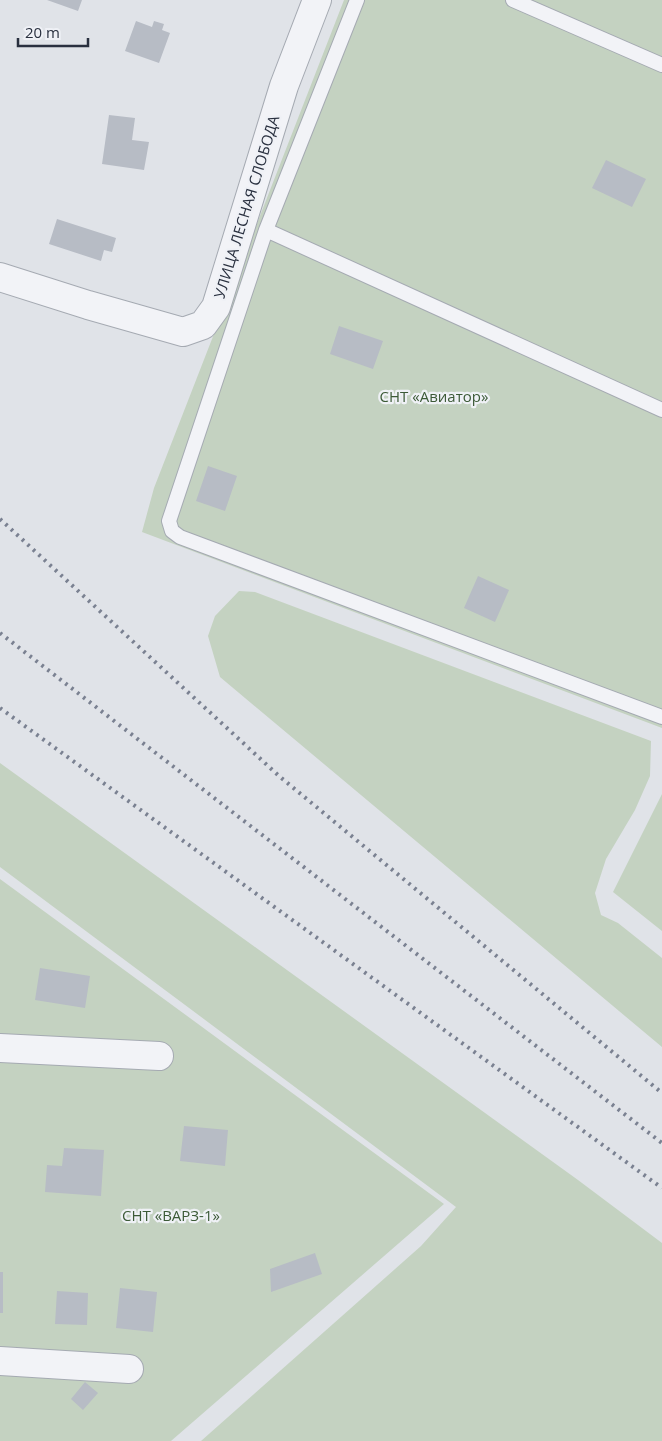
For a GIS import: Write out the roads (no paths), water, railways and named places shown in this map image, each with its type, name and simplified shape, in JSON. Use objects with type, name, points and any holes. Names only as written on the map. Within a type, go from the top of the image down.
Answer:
[{"type":"street","name":"УЛИЦА ЛЕСНАЯ СЛОБОДА","points":[[0,277],[183,332],[203,325],[216,307],[284,86],[317,0]]},
{"type":"street","points":[[0,1048],[159,1056]]},
{"type":"street","points":[[0,1361],[129,1369]]},
{"type":"lane","points":[[357,0],[266,230],[169,521],[172,531],[180,537],[662,717]]},
{"type":"lane","points":[[513,0],[662,65]]},
{"type":"lane","points":[[266,230],[662,410]]},
{"type":"railway","points":[[0,519],[279,776],[662,1093]]},
{"type":"railway","points":[[0,633],[662,1143]]},
{"type":"railway","points":[[0,708],[662,1188]]},
{"type":"park label","name":"СНТ «Авиатор»","points":[[434,397]]},
{"type":"park label","name":"СНТ «ВАРЗ-1»","points":[[171,1216]]}]
